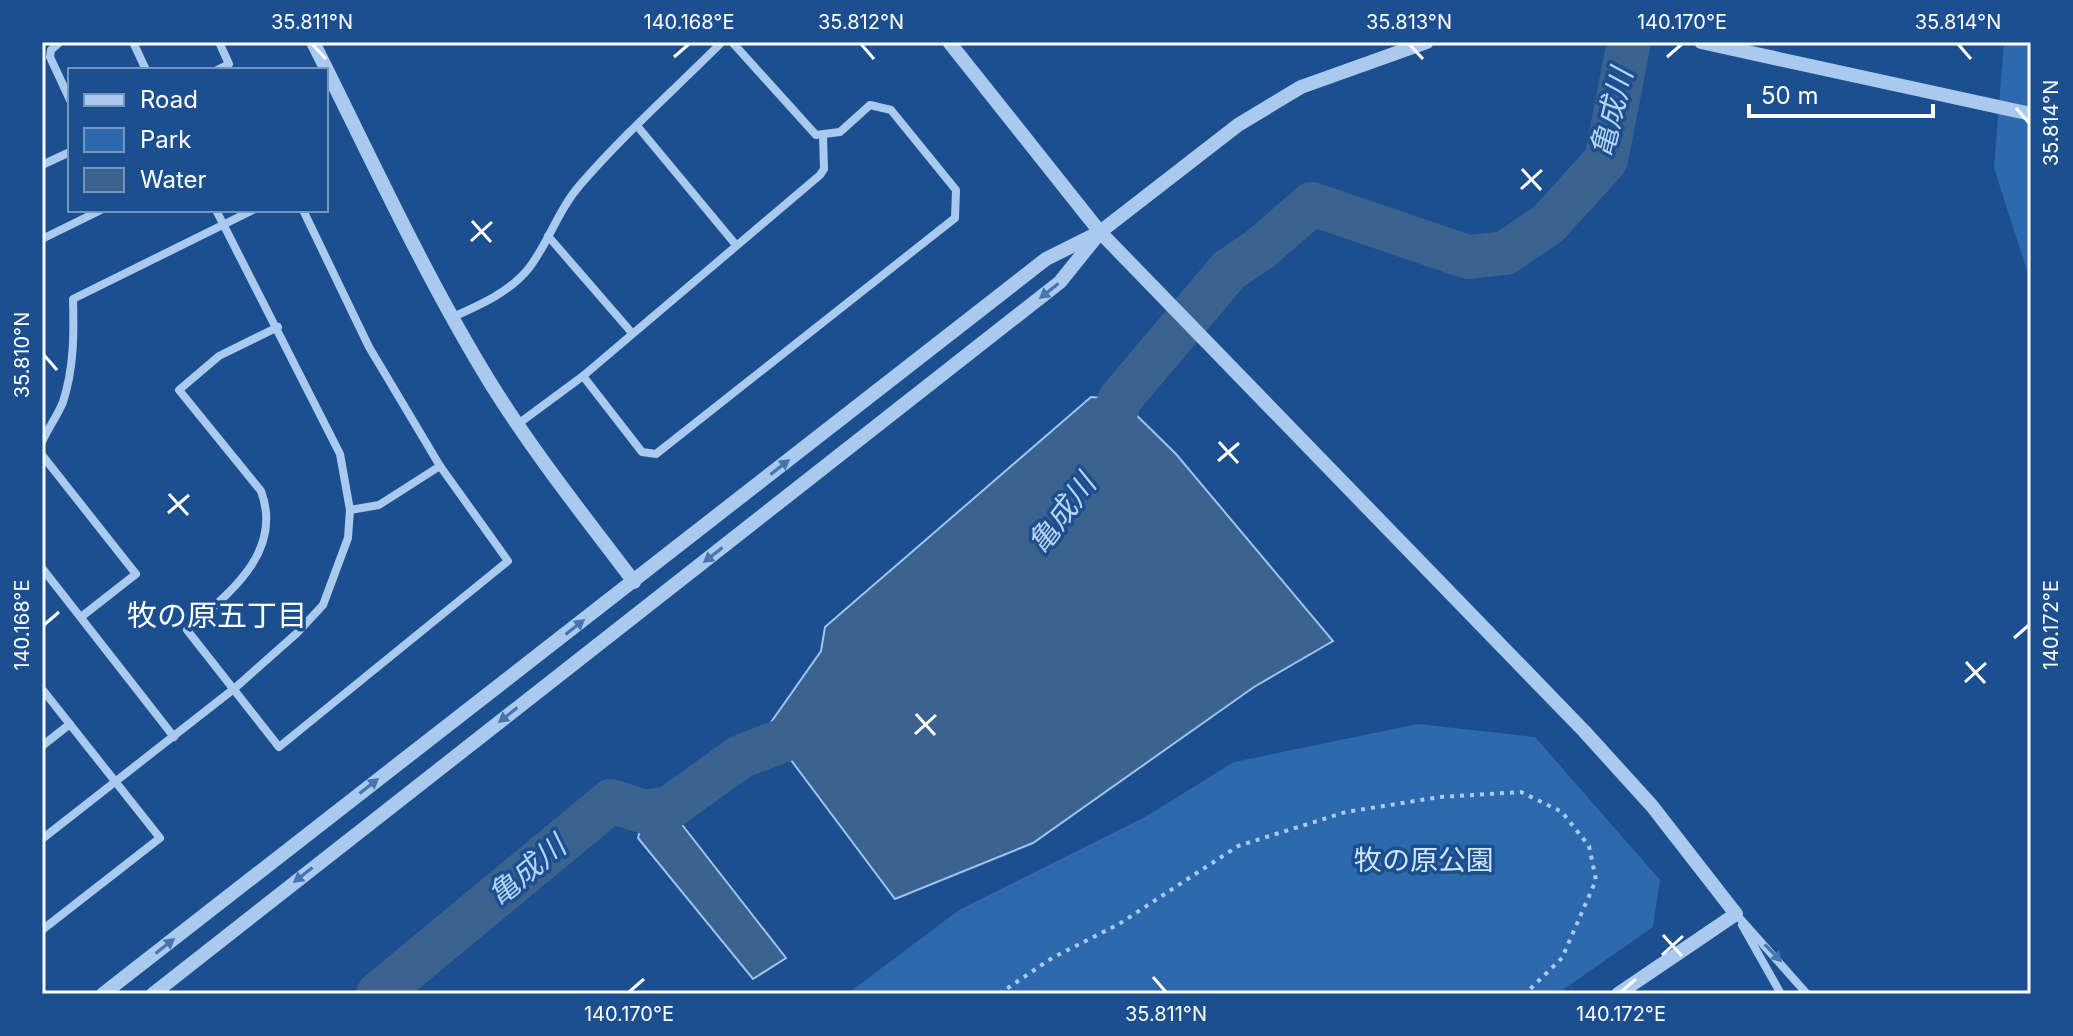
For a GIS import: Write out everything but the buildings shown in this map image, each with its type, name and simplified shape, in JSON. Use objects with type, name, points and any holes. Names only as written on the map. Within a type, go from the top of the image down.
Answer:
[{"type":"street","points":[[60,42],[51,50],[50,57],[68,96]]},
{"type":"street","points":[[133,42],[145,68]]},
{"type":"street","points":[[219,42],[229,64],[221,68]]},
{"type":"street","points":[[313,42],[322,68]]},
{"type":"street","points":[[453,317],[487,302],[517,280],[580,185],[722,42]]},
{"type":"street","points":[[583,376],[642,452],[656,454],[955,218],[956,190],[891,110],[870,105],[840,132],[823,135],[808,130],[732,42]]},
{"type":"street","points":[[949,42],[1100,232],[1584,731],[1652,806],[1736,914],[1807,994]]},
{"type":"street","points":[[103,994],[1046,259],[1100,232],[1238,125],[1301,87],[1427,42]]},
{"type":"street","points":[[1701,42],[2031,114]]},
{"type":"street","points":[[331,92],[453,317],[518,424],[634,582]]},
{"type":"street","points":[[638,127],[736,245]]},
{"type":"street","points":[[518,424],[583,376],[820,175],[824,169],[823,135]]},
{"type":"street","points":[[42,165],[68,153]]},
{"type":"street","points":[[42,239],[97,212]]},
{"type":"street","points":[[42,839],[235,688],[323,605],[348,538],[350,510],[340,454],[217,212]]},
{"type":"street","points":[[42,442],[62,404],[69,378],[74,344],[73,299],[249,212]]},
{"type":"street","points":[[278,327],[219,356],[179,390],[261,491],[267,508],[261,547],[244,581],[187,630],[279,747],[508,561],[440,466],[369,347],[304,212]]},
{"type":"street","points":[[153,994],[1060,282],[1100,232]]},
{"type":"street","points":[[548,236],[632,333]]},
{"type":"street","points":[[42,455],[136,574],[81,617]]},
{"type":"street","points":[[350,510],[379,505],[440,466]]},
{"type":"street","points":[[42,568],[174,737]]},
{"type":"street","points":[[42,689],[160,838],[42,930]]},
{"type":"street","points":[[42,746],[70,724]]},
{"type":"street","points":[[1618,994],[1736,914]]},
{"type":"street","points":[[1736,914],[1781,994]]},
{"type":"path","points":[[999,994],[1052,958],[1119,924],[1238,846],[1346,812],[1440,797],[1521,792],[1562,812],[1589,846],[1596,880],[1562,958],[1525,994]]},
{"type":"green space","points":[[2004,42],[2031,42],[2031,283],[1994,168]]},
{"type":"green space","name":"牧の原公園","points":[[1418,724],[1535,737],[1660,880],[1653,927],[1557,994],[847,994],[959,910],[1145,817],[1234,762]]},
{"type":"water","points":[[1091,397],[1120,399],[1176,454],[1333,641],[1254,687],[1033,843],[895,899],[767,728],[821,651],[825,627]]},
{"type":"water","points":[[669,808],[786,958],[753,979],[638,838],[645,812]]},
{"type":"waterway","name":"亀成川","points":[[1101,458],[1120,399],[1229,270],[1260,249],[1312,204],[1468,257],[1505,253],[1548,224],[1606,160],[1629,42]]},
{"type":"waterway","name":"亀成川","points":[[378,994],[611,801],[645,812],[669,808],[740,757],[833,721]]},
{"type":"district","name":"牧の原五丁目","points":[[217,616]]}]
